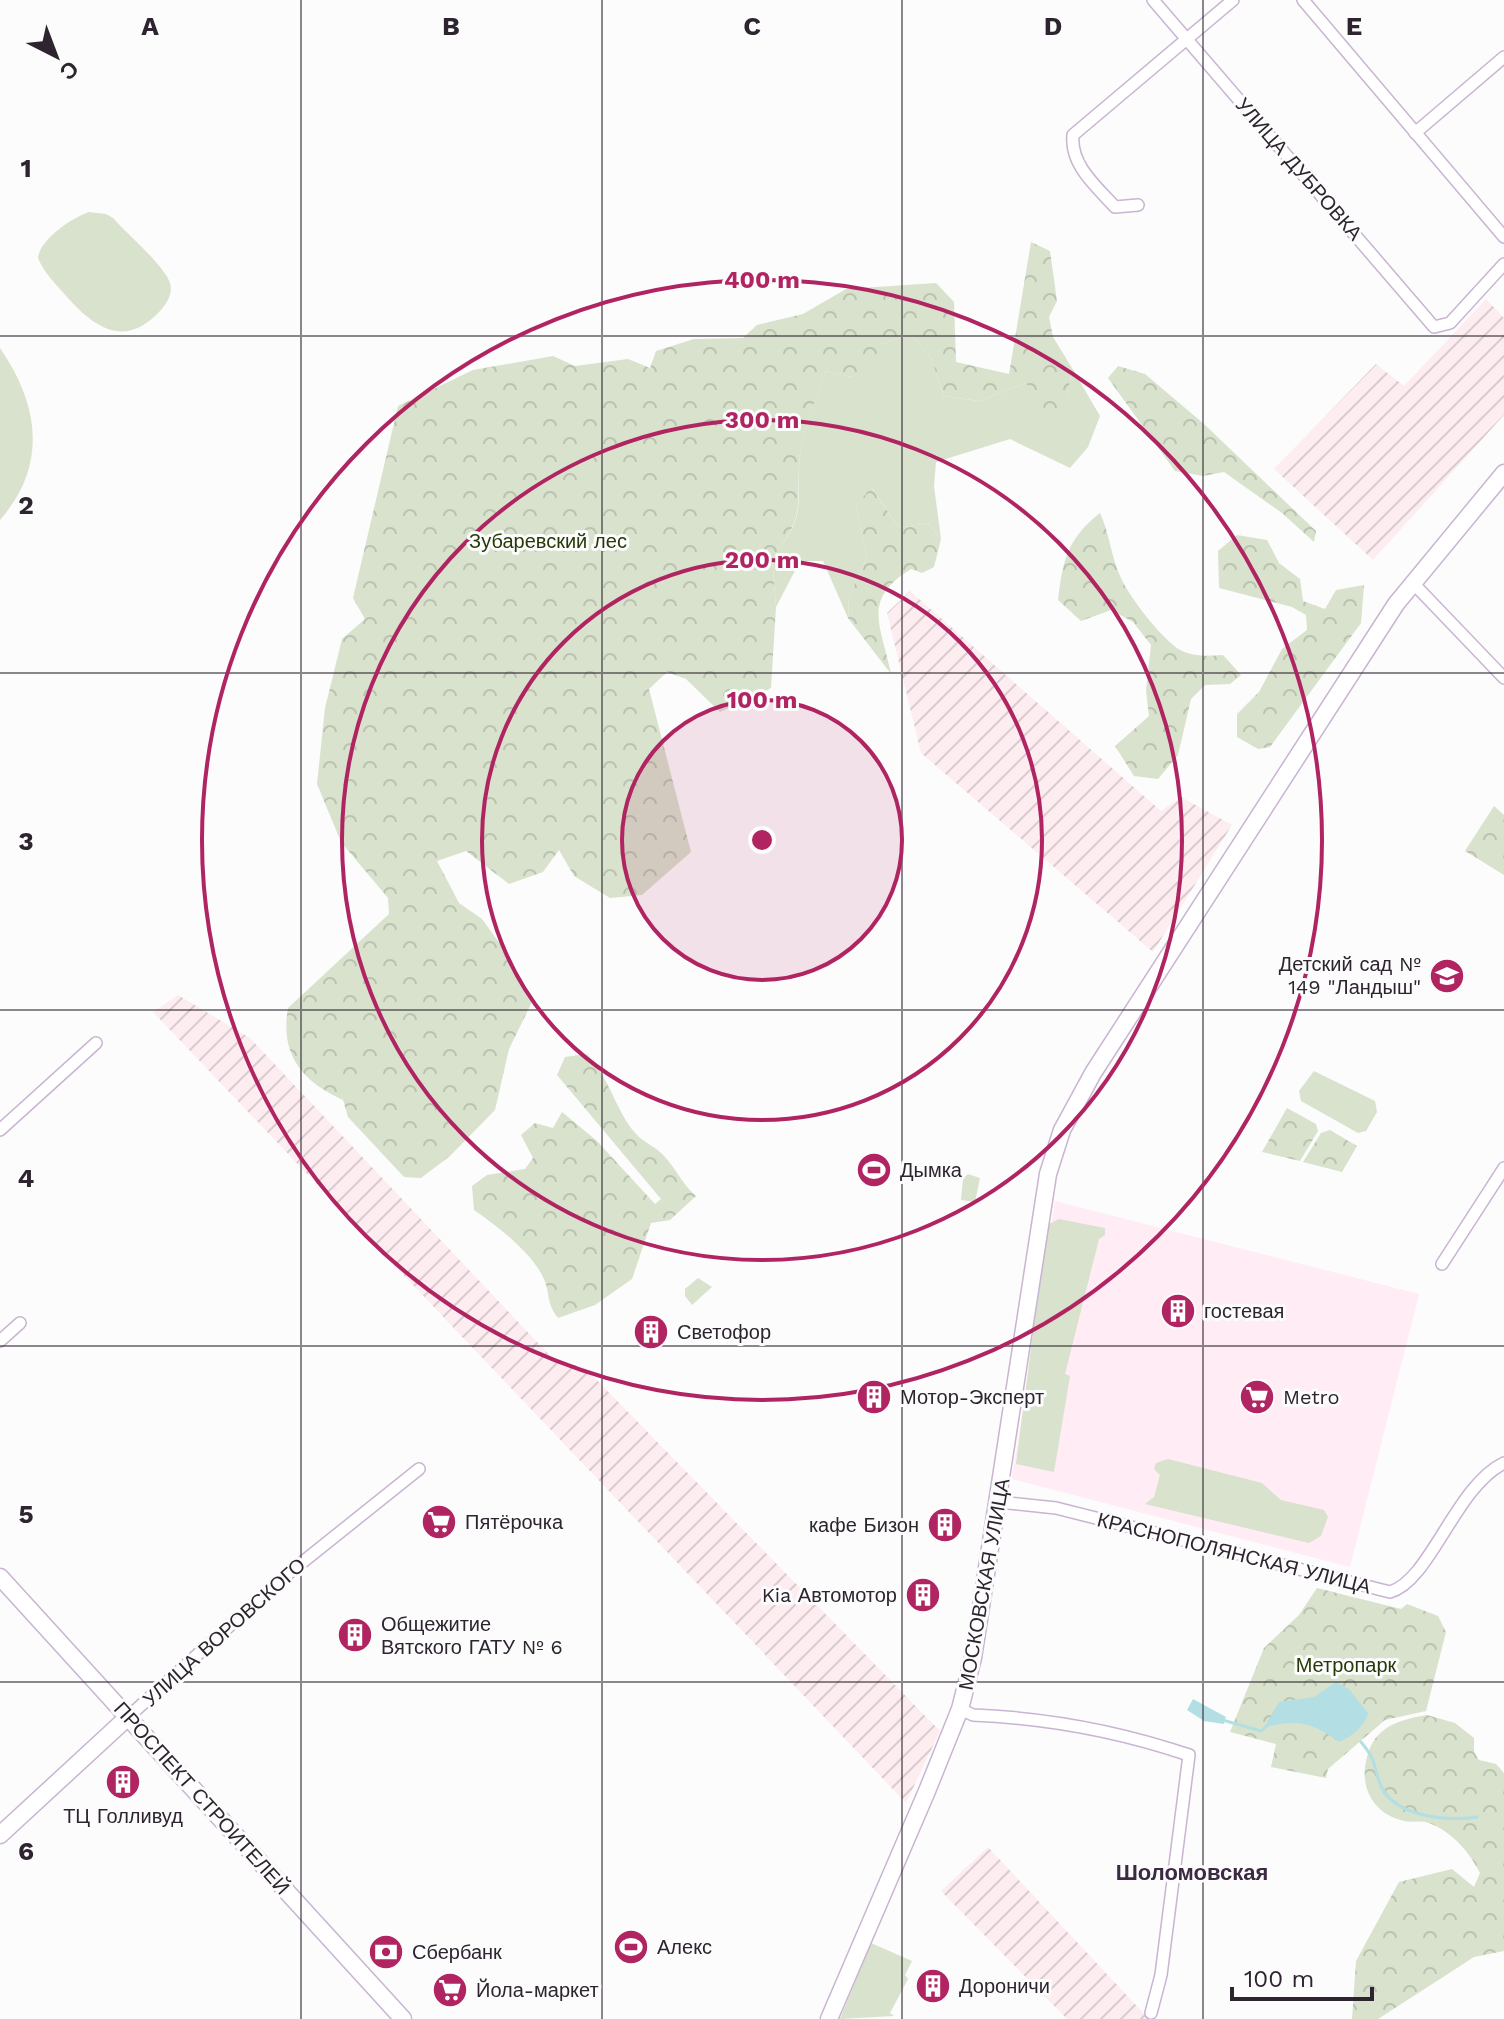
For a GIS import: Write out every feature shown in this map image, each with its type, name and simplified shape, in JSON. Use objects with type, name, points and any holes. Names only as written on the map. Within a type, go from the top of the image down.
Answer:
[{"type":"main road","name":"МОСКОВСКАЯ УЛИЦА","points":[[829,2019],[960,1709],[973,1658],[999,1502],[1048,1174],[1062,1130],[1093,1073],[1413,583],[1504,473]]},
{"type":"main road","name":"ПРОСПЕКТ СТРОИТЕЛЕЙ","points":[[0,1577],[403,2019]]},
{"type":"main road","name":"УЛИЦА ВОРОВСКОГО","points":[[0,1835],[128,1717]]},
{"type":"street","name":"УЛИЦА ДУБРОВКА","points":[[1153,0],[1434,327],[1450,323],[1504,264]]},
{"type":"street","points":[[1138,205],[1115,207],[1082,170],[1072,149],[1073,135],[1233,0]]},
{"type":"street","points":[[1303,0],[1504,237]]},
{"type":"street","points":[[1415,133],[1504,57]]},
{"type":"street","points":[[1413,583],[1504,678]]},
{"type":"street","points":[[0,1130],[96,1043]]},
{"type":"street","points":[[1442,1264],[1504,1168]]},
{"type":"street","points":[[0,1341],[20,1323]]},
{"type":"street","name":"КРАСНОПОЛЯНСКАЯ УЛИЦА","points":[[999,1502],[1056,1508],[1390,1592],[1409,1580],[1474,1486],[1504,1463]]},
{"type":"street","name":"УЛИЦА ВОРОВСКОГО","points":[[128,1717],[284,1577],[419,1469]]},
{"type":"street","points":[[960,1709],[973,1715],[1067,1722],[1189,1755],[1161,1975],[1151,2013]]},
{"type":"shaded area","points":[[1486,299],[1504,318],[1504,415],[1373,560],[1274,469],[1376,364],[1404,386]]},
{"type":"shaded area","points":[[910,591],[1161,811],[1181,797],[1232,825],[1153,952],[921,753],[887,613]]},
{"type":"shaded area","points":[[178,995],[250,1038],[555,1361],[584,1367],[940,1731],[906,1803],[153,1012]]},
{"type":"shaded area","points":[[1055,1201],[1419,1294],[1350,1567],[1012,1479]]},
{"type":"shaded area","points":[[988,1847],[1149,2019],[1067,2019],[941,1891]]},
{"type":"green space","points":[[89,212],[113,218],[153,259],[170,283],[170,295],[163,308],[135,329],[111,330],[88,318],[51,278],[38,258],[51,237],[66,224]]},
{"type":"green space","name":"Зубаревский лес","points":[[1031,242],[1050,251],[1057,301],[1049,317],[1053,337],[1072,368],[1067,402],[1049,415],[1026,383],[979,401],[944,396],[931,358],[911,335],[880,344],[875,366],[851,377],[826,371],[802,444],[798,509],[791,530],[772,558],[776,607],[771,688],[720,712],[686,679],[667,672],[649,689],[691,852],[642,895],[610,898],[574,876],[559,850],[543,872],[509,884],[466,851],[437,861],[459,903],[482,919],[508,955],[532,1002],[509,1049],[495,1110],[450,1156],[421,1178],[404,1177],[348,1117],[343,1100],[305,1075],[291,1052],[286,1024],[288,1008],[389,914],[388,898],[341,842],[317,784],[325,708],[342,639],[365,619],[353,598],[398,406],[473,370],[553,356],[575,366],[628,359],[650,368],[656,351],[694,339],[743,338],[757,325],[803,314],[846,289],[936,283],[954,302],[956,362],[1009,374]]},
{"type":"green space","points":[[911,335],[931,358],[944,396],[979,401],[1026,383],[1067,402],[1072,368],[1100,416],[1088,447],[1070,468],[1010,439],[936,462],[934,486],[941,539],[928,523],[899,528],[872,488],[856,507],[867,558],[849,596],[848,618],[823,561],[800,561],[776,607],[772,557],[796,519],[802,444],[826,371],[851,377],[880,344]]},
{"type":"green space","points":[[0,348],[23,391],[33,435],[26,478],[0,520]]},
{"type":"green space","points":[[1118,366],[1145,374],[1204,424],[1316,531],[1314,542],[1282,513],[1224,472],[1203,476],[1175,471],[1108,378]]},
{"type":"green space","points":[[871,487],[899,528],[928,523],[941,539],[934,567],[922,573],[911,569],[895,580],[880,603],[880,627],[891,674],[848,618],[849,596],[867,558],[856,507]]},
{"type":"green space","points":[[1100,513],[1121,578],[1156,628],[1180,650],[1201,656],[1223,655],[1241,675],[1230,684],[1205,685],[1191,699],[1178,755],[1158,779],[1134,776],[1115,746],[1149,716],[1146,691],[1151,645],[1133,622],[1111,610],[1081,621],[1058,600],[1068,551],[1080,532]]},
{"type":"green space","points":[[1237,535],[1267,540],[1279,563],[1300,579],[1303,601],[1325,609],[1336,590],[1364,585],[1361,623],[1270,747],[1258,749],[1237,737],[1237,714],[1259,692],[1282,649],[1307,630],[1306,615],[1292,607],[1219,588],[1218,551]]},
{"type":"green space","points":[[1494,806],[1504,815],[1504,875],[1465,851]]},
{"type":"green space","points":[[587,1054],[602,1074],[629,1125],[639,1137],[662,1154],[696,1196],[670,1220],[651,1223],[632,1279],[595,1305],[558,1318],[551,1307],[543,1277],[531,1259],[503,1231],[474,1210],[472,1186],[487,1175],[525,1169],[533,1158],[521,1135],[535,1123],[553,1128],[562,1112],[597,1141],[655,1204],[661,1199],[557,1075],[565,1057]]},
{"type":"green space","points":[[1314,1071],[1375,1101],[1377,1112],[1366,1131],[1358,1133],[1301,1101],[1299,1091]]},
{"type":"green space","points":[[1287,1108],[1316,1124],[1318,1131],[1300,1161],[1262,1152]]},
{"type":"green space","points":[[1330,1130],[1357,1146],[1342,1172],[1303,1162],[1321,1133]]},
{"type":"green space","points":[[968,1174],[980,1178],[975,1202],[961,1200],[963,1179]]},
{"type":"green space","points":[[1059,1219],[1105,1228],[1105,1235],[1099,1239],[1065,1374],[1070,1376],[1054,1472],[1016,1464],[1047,1225]]},
{"type":"green space","points":[[698,1278],[712,1287],[692,1305],[685,1296],[685,1289]]},
{"type":"green space","points":[[1168,1459],[1262,1483],[1281,1500],[1324,1510],[1328,1517],[1321,1536],[1309,1543],[1145,1504],[1154,1497],[1160,1475],[1154,1469],[1156,1463]]},
{"type":"green space","name":"Метропарк","points":[[1317,1588],[1401,1609],[1407,1604],[1438,1616],[1446,1632],[1426,1711],[1385,1720],[1328,1769],[1326,1778],[1271,1767],[1276,1744],[1230,1732],[1264,1648],[1299,1615]]},
{"type":"green space","points":[[1427,1715],[1455,1723],[1474,1738],[1474,1752],[1479,1760],[1496,1764],[1504,1773],[1504,1951],[1474,1957],[1378,2019],[1352,2019],[1356,1961],[1399,1882],[1452,1869],[1474,1887],[1480,1873],[1471,1857],[1452,1837],[1429,1823],[1407,1822],[1392,1817],[1382,1811],[1369,1795],[1366,1763],[1378,1735],[1400,1721]]},
{"type":"green space","points":[[871,1943],[912,1961],[905,1975],[908,1979],[890,2013],[894,2016],[840,2019]]},
{"type":"water","points":[[1336,1682],[1349,1689],[1368,1713],[1361,1726],[1348,1737],[1339,1742],[1307,1725],[1290,1723],[1270,1726],[1267,1722],[1279,1702],[1314,1697]]},
{"type":"water","points":[[1193,1699],[1226,1717],[1224,1724],[1204,1721],[1187,1710]]},
{"type":"waterway","points":[[1226,1721],[1261,1731],[1269,1724]]},
{"type":"waterway","points":[[1361,1742],[1373,1760],[1381,1786],[1398,1805],[1424,1815],[1477,1817]]},
{"type":"place","name":"Детский сад № 149 \"Ландыш\"","points":[[1447,976]]},
{"type":"place","name":"Дымка","points":[[874,1170]]},
{"type":"place","name":"гостевая","points":[[1178,1311]]},
{"type":"place","name":"Светофор","points":[[651,1332]]},
{"type":"place","name":"Мотор-Эксперт","points":[[874,1397]]},
{"type":"place","name":"Metro","points":[[1257,1397]]},
{"type":"place","name":"Пятёрочка","points":[[439,1522]]},
{"type":"place","name":"кафе Бизон","points":[[945,1525]]},
{"type":"place","name":"Kia Автомотор","points":[[923,1595]]},
{"type":"place","name":"Общежитие Вятского ГАТУ № 6","points":[[355,1635]]},
{"type":"place","name":"ТЦ Голливуд","points":[[123,1782]]},
{"type":"place","name":"Алекс","points":[[631,1947]]},
{"type":"place","name":"Сбербанк","points":[[386,1952]]},
{"type":"place","name":"Дороничи","points":[[933,1986]]},
{"type":"place","name":"Йола-маркет","points":[[450,1990]]},
{"type":"district","name":"Шоломовская","points":[[1192,1872]]}]
